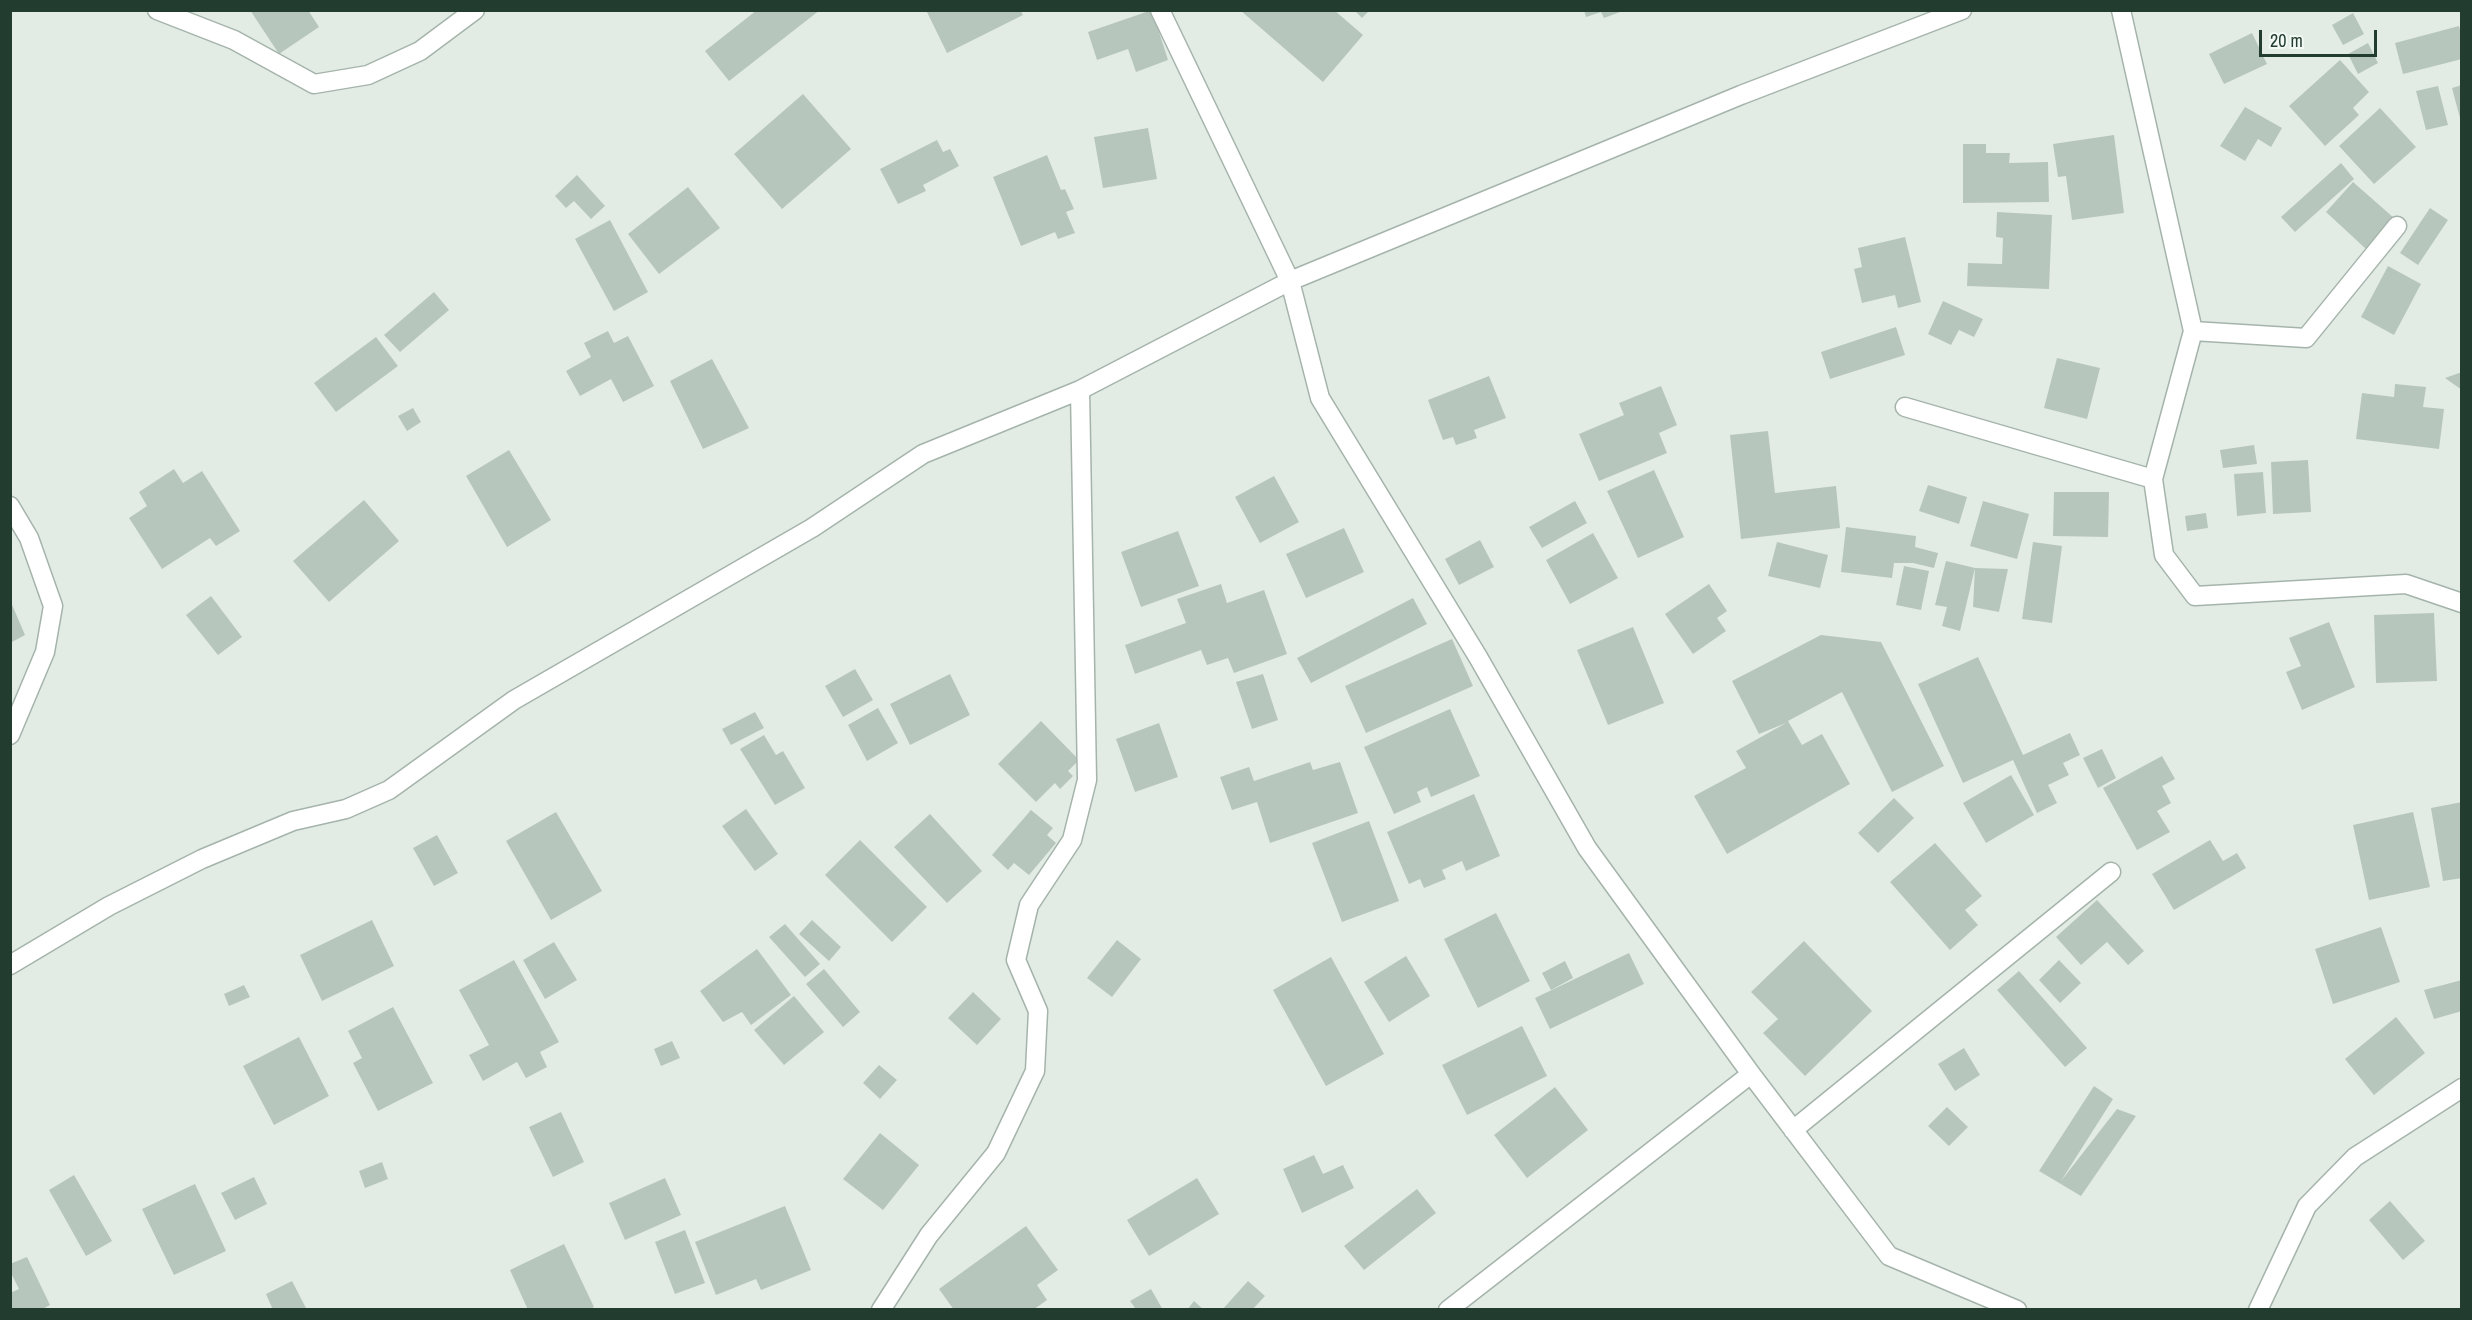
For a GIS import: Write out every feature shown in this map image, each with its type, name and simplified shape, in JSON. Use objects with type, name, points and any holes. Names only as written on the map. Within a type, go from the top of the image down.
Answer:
[{"type":"street","points":[[157,10],[234,40],[314,84],[368,75],[410,56],[475,10]]},
{"type":"street","points":[[1160,10],[1290,281],[1320,398],[1478,657],[1587,848],[1751,1074],[1889,1256],[2017,1310]]},
{"type":"street","points":[[10,965],[108,906],[202,859],[293,820],[346,809],[389,790],[514,700],[812,528],[923,454],[1080,390],[1290,281],[1741,95],[1962,10]]},
{"type":"street","points":[[2121,10],[2193,331],[2152,479],[2164,555],[2195,596],[2406,584],[2462,603]]},
{"type":"street","points":[[2193,331],[2306,338],[2397,226]]},
{"type":"street","points":[[881,1310],[929,1235],[996,1153],[1035,1071],[1038,1011],[1016,960],[1029,905],[1072,840],[1087,780],[1080,390]]},
{"type":"street","points":[[1905,407],[2152,479]]},
{"type":"street","points":[[10,506],[29,538],[53,606],[45,652],[10,735]]},
{"type":"street","points":[[1793,1130],[2110,872]]},
{"type":"street","points":[[1448,1310],[1751,1074]]},
{"type":"street","points":[[2258,1310],[2307,1206],[2355,1156],[2462,1088]]},
{"type":"building","points":[[250,10],[308,10],[319,27],[279,54]]},
{"type":"building","points":[[757,10],[820,10],[729,81],[705,51]]},
{"type":"building","points":[[926,10],[1020,10],[1023,15],[947,53]]},
{"type":"building","points":[[1152,10],[1168,60],[1136,72],[1128,49],[1097,60],[1088,32]]},
{"type":"building","points":[[1240,10],[1334,10],[1363,35],[1323,82]]},
{"type":"building","points":[[1354,10],[1370,10],[1362,18]]},
{"type":"building","points":[[1584,10],[1623,11],[1604,18],[1601,12],[1586,17]]},
{"type":"building","points":[[2353,13],[2364,34],[2343,45],[2332,25]]},
{"type":"building","points":[[2459,26],[2462,37],[2462,59],[2403,74],[2395,43]]},
{"type":"building","points":[[2252,33],[2267,64],[2224,84],[2209,54]]},
{"type":"building","points":[[2368,43],[2378,63],[2358,74],[2348,54]]},
{"type":"building","points":[[2340,60],[2369,92],[2353,108],[2359,115],[2325,146],[2289,106]]},
{"type":"building","points":[[2462,85],[2462,122],[2461,122],[2452,88]]},
{"type":"building","points":[[2438,86],[2448,125],[2426,130],[2416,91]]},
{"type":"building","points":[[803,94],[851,149],[782,209],[734,154]]},
{"type":"building","points":[[2245,107],[2282,128],[2271,147],[2258,139],[2245,161],[2220,146]]},
{"type":"building","points":[[2380,108],[2416,147],[2374,184],[2339,146]]},
{"type":"building","points":[[1148,128],[1157,179],[1103,188],[1094,137]]},
{"type":"building","points":[[2114,135],[2124,213],[2072,220],[2066,176],[2058,177],[2053,144]]},
{"type":"building","points":[[937,140],[943,152],[950,149],[959,166],[923,185],[926,191],[898,204],[880,169]]},
{"type":"building","points":[[1963,144],[1986,144],[1986,153],[2010,153],[2009,163],[2048,162],[2049,202],[1963,203]]},
{"type":"building","points":[[1047,155],[1061,190],[1065,189],[1074,209],[1066,212],[1075,233],[1058,239],[1055,232],[1021,246],[993,177]]},
{"type":"building","points":[[2341,163],[2354,179],[2295,232],[2281,217]]},
{"type":"building","points":[[577,175],[605,206],[591,219],[574,201],[566,208],[555,196]]},
{"type":"building","points":[[2353,182],[2394,218],[2366,249],[2326,212]]},
{"type":"building","points":[[688,187],[720,228],[659,274],[628,234]]},
{"type":"building","points":[[2430,208],[2448,220],[2418,265],[2400,253]]},
{"type":"building","points":[[1997,212],[2052,215],[2049,289],[1967,286],[1968,263],[2002,264],[2003,238],[1996,237]]},
{"type":"building","points":[[610,220],[648,292],[614,311],[575,239]]},
{"type":"building","points":[[1905,237],[1921,302],[1898,308],[1895,295],[1862,303],[1854,269],[1862,267],[1858,248]]},
{"type":"building","points":[[2388,266],[2421,284],[2394,335],[2361,317]]},
{"type":"building","points":[[434,292],[449,310],[400,352],[384,335]]},
{"type":"building","points":[[1943,301],[1983,319],[1974,337],[1959,330],[1951,345],[1928,334]]},
{"type":"building","points":[[1896,327],[1905,355],[1830,379],[1821,352]]},
{"type":"building","points":[[608,331],[614,343],[628,336],[654,386],[623,402],[611,379],[580,396],[566,371],[591,357],[584,343]]},
{"type":"building","points":[[376,337],[398,366],[336,412],[314,383]]},
{"type":"building","points":[[2057,358],[2100,368],[2087,419],[2044,408]]},
{"type":"building","points":[[712,359],[749,428],[703,449],[670,381]]},
{"type":"building","points":[[2462,372],[2462,390],[2445,378]]},
{"type":"building","points":[[1489,376],[1506,418],[1474,430],[1477,438],[1456,445],[1453,437],[1443,440],[1428,400]]},
{"type":"building","points":[[2395,384],[2426,387],[2423,407],[2444,409],[2439,449],[2356,439],[2362,393],[2394,397]]},
{"type":"building","points":[[1661,386],[1677,425],[1659,433],[1667,453],[1599,481],[1579,434],[1624,415],[1619,403]]},
{"type":"building","points":[[413,408],[421,422],[407,431],[398,416]]},
{"type":"building","points":[[1768,431],[1775,493],[1836,486],[1840,528],[1741,539],[1730,435]]},
{"type":"building","points":[[2254,445],[2257,464],[2223,468],[2220,450]]},
{"type":"building","points":[[509,450],[551,520],[507,547],[466,476]]},
{"type":"building","points":[[2308,460],[2311,512],[2273,514],[2271,462]]},
{"type":"building","points":[[174,469],[183,483],[202,471],[240,531],[216,546],[210,538],[162,569],[129,518],[147,506],[139,492]]},
{"type":"building","points":[[1654,470],[1684,537],[1638,558],[1607,491]]},
{"type":"building","points":[[2263,472],[2266,513],[2237,516],[2234,474]]},
{"type":"building","points":[[1274,476],[1299,522],[1260,543],[1235,497]]},
{"type":"building","points":[[1928,485],[1967,497],[1959,524],[1919,511]]},
{"type":"building","points":[[2054,492],[2109,492],[2108,537],[2053,536]]},
{"type":"building","points":[[364,500],[399,541],[329,602],[293,561]]},
{"type":"building","points":[[1575,501],[1587,523],[1542,548],[1529,527]]},
{"type":"building","points":[[1983,501],[2029,514],[2017,559],[1970,546]]},
{"type":"building","points":[[2206,513],[2208,528],[2187,531],[2185,516]]},
{"type":"building","points":[[1846,527],[1916,536],[1915,547],[1938,553],[1934,568],[1913,563],[1894,563],[1892,578],[1841,572]]},
{"type":"building","points":[[1344,528],[1364,572],[1306,598],[1286,554]]},
{"type":"building","points":[[1178,531],[1199,586],[1141,607],[1121,552]]},
{"type":"building","points":[[1593,533],[1618,578],[1570,604],[1546,560]]},
{"type":"building","points":[[1480,540],[1494,567],[1459,585],[1445,559]]},
{"type":"building","points":[[1777,542],[1828,555],[1820,588],[1768,576]]},
{"type":"building","points":[[2033,542],[2062,546],[2052,623],[2022,619]]},
{"type":"building","points":[[1946,561],[1975,568],[1960,631],[1942,626],[1947,607],[1935,605]]},
{"type":"building","points":[[1904,566],[1929,571],[1921,610],[1896,605]]},
{"type":"building","points":[[1975,568],[2008,569],[1999,612],[1973,607]]},
{"type":"building","points":[[1221,584],[1227,603],[1264,590],[1287,654],[1234,673],[1228,658],[1207,665],[1201,650],[1135,674],[1125,645],[1186,623],[1177,599]]},
{"type":"building","points":[[1709,584],[1727,611],[1717,618],[1726,631],[1693,654],[1665,614]]},
{"type":"building","points":[[211,596],[242,637],[218,655],[186,615]]},
{"type":"building","points":[[1413,598],[1427,624],[1311,683],[1297,658]]},
{"type":"building","points":[[10,600],[25,635],[10,643]]},
{"type":"building","points":[[2434,613],[2437,681],[2376,683],[2374,615]]},
{"type":"building","points":[[2329,622],[2355,687],[2302,710],[2286,672],[2301,666],[2289,638]]},
{"type":"building","points":[[1633,627],[1664,703],[1608,725],[1577,650]]},
{"type":"building","points":[[1821,635],[1881,642],[1944,766],[1892,792],[1842,692],[1788,721],[1802,745],[1822,734],[1850,784],[1727,854],[1694,796],[1746,768],[1736,751],[1786,723],[1759,734],[1732,681]]},
{"type":"building","points":[[1452,639],[1473,686],[1366,733],[1345,686]]},
{"type":"building","points":[[1978,657],[2023,755],[2070,733],[2080,755],[2063,763],[2069,775],[2048,785],[2057,803],[2037,813],[2013,760],[1963,783],[1918,684]]},
{"type":"building","points":[[855,669],[873,700],[843,717],[825,686]]},
{"type":"building","points":[[950,674],[970,715],[910,745],[890,704]]},
{"type":"building","points":[[1263,674],[1278,720],[1252,729],[1236,682]]},
{"type":"building","points":[[878,708],[898,743],[867,761],[848,725]]},
{"type":"building","points":[[1450,709],[1480,776],[1431,797],[1427,787],[1417,792],[1421,802],[1394,814],[1364,747]]},
{"type":"building","points":[[755,712],[764,728],[731,745],[722,729]]},
{"type":"building","points":[[1041,721],[1079,760],[1068,771],[1073,776],[1060,789],[1055,783],[1036,802],[998,764]]},
{"type":"building","points":[[1159,723],[1178,777],[1135,792],[1116,739]]},
{"type":"building","points":[[764,735],[776,755],[783,751],[805,788],[775,805],[740,749]]},
{"type":"building","points":[[2102,749],[2116,778],[2098,788],[2083,758]]},
{"type":"building","points":[[2162,756],[2175,779],[2162,786],[2171,803],[2157,811],[2170,832],[2137,850],[2103,788]]},
{"type":"building","points":[[1310,762],[1313,770],[1340,762],[1358,813],[1270,843],[1257,802],[1232,810],[1220,777],[1249,767],[1254,781]]},
{"type":"building","points":[[2011,775],[2034,815],[1986,843],[1963,803]]},
{"type":"building","points":[[1474,794],[1500,856],[1466,871],[1462,861],[1442,870],[1446,879],[1424,888],[1420,879],[1409,884],[1387,832]]},
{"type":"building","points":[[1894,798],[1914,818],[1878,853],[1858,833]]},
{"type":"building","points":[[2462,802],[2462,878],[2443,881],[2431,808]]},
{"type":"building","points":[[746,809],[778,854],[755,871],[722,826]]},
{"type":"building","points":[[1031,810],[1053,828],[1047,835],[1056,843],[1029,875],[1014,863],[1008,870],[992,855]]},
{"type":"building","points":[[556,812],[602,891],[551,920],[506,841]]},
{"type":"building","points":[[2413,812],[2430,887],[2369,900],[2353,825]]},
{"type":"building","points":[[930,814],[982,871],[947,903],[894,847]]},
{"type":"building","points":[[1369,821],[1399,901],[1342,922],[1312,843]]},
{"type":"building","points":[[437,835],[458,873],[434,886],[413,848]]},
{"type":"building","points":[[860,840],[927,907],[892,942],[825,875]]},
{"type":"building","points":[[2210,840],[2223,861],[2237,853],[2246,868],[2174,910],[2152,874]]},
{"type":"building","points":[[1935,843],[1982,896],[1965,910],[1978,925],[1950,950],[1890,882]]},
{"type":"building","points":[[2097,900],[2144,951],[2128,965],[2107,942],[2081,965],[2056,937]]},
{"type":"building","points":[[1496,913],[1530,981],[1478,1008],[1444,939]]},
{"type":"building","points":[[372,920],[394,966],[322,1001],[300,955]]},
{"type":"building","points":[[812,920],[841,947],[829,961],[799,934]]},
{"type":"building","points":[[785,924],[820,964],[805,977],[769,937]]},
{"type":"building","points":[[2381,927],[2400,982],[2333,1004],[2315,949]]},
{"type":"building","points":[[1117,940],[1141,959],[1112,997],[1087,978]]},
{"type":"building","points":[[1804,941],[1872,1011],[1805,1076],[1763,1033],[1778,1019],[1751,992]]},
{"type":"building","points":[[554,942],[577,980],[545,999],[523,960]]},
{"type":"building","points":[[757,949],[791,995],[751,1025],[742,1012],[723,1022],[700,991]]},
{"type":"building","points":[[1629,953],[1644,984],[1550,1029],[1535,998]]},
{"type":"building","points":[[1406,956],[1430,996],[1389,1022],[1364,982]]},
{"type":"building","points":[[1331,957],[1384,1054],[1326,1086],[1273,990]]},
{"type":"building","points":[[514,960],[559,1042],[540,1052],[547,1067],[526,1078],[517,1062],[483,1081],[469,1055],[489,1045],[459,990]]},
{"type":"building","points":[[2059,960],[2081,983],[2060,1003],[2039,980]]},
{"type":"building","points":[[1565,961],[1573,978],[1551,990],[1542,973]]},
{"type":"building","points":[[824,969],[860,1012],[843,1027],[806,984]]},
{"type":"building","points":[[2019,971],[2087,1048],[2065,1067],[1997,990]]},
{"type":"building","points":[[2462,980],[2462,1011],[2434,1019],[2424,990]]},
{"type":"building","points":[[244,985],[250,997],[229,1006],[224,994]]},
{"type":"building","points":[[973,992],[1001,1019],[977,1045],[948,1018]]},
{"type":"building","points":[[794,996],[824,1032],[784,1065],[754,1030]]},
{"type":"building","points":[[393,1007],[433,1083],[378,1111],[353,1063],[362,1058],[348,1031]]},
{"type":"building","points":[[2396,1017],[2425,1053],[2374,1095],[2345,1059]]},
{"type":"building","points":[[1522,1026],[1547,1076],[1467,1115],[1442,1065]]},
{"type":"building","points":[[299,1037],[329,1096],[274,1125],[243,1066]]},
{"type":"building","points":[[672,1041],[680,1058],[661,1066],[654,1049]]},
{"type":"building","points":[[1964,1048],[1980,1075],[1955,1091],[1938,1064]]},
{"type":"building","points":[[879,1065],[897,1080],[880,1099],[863,1083]]},
{"type":"building","points":[[2094,1086],[2113,1099],[2061,1181],[2117,1109],[2136,1116],[2081,1196],[2039,1171]]},
{"type":"building","points":[[1555,1087],[1588,1130],[1527,1178],[1494,1135]]},
{"type":"building","points":[[1947,1107],[1968,1127],[1949,1146],[1928,1126]]},
{"type":"building","points":[[561,1112],[584,1162],[553,1177],[529,1127]]},
{"type":"building","points":[[880,1133],[919,1165],[883,1210],[843,1179]]},
{"type":"building","points":[[1314,1155],[1323,1174],[1343,1165],[1354,1188],[1302,1213],[1283,1169]]},
{"type":"building","points":[[382,1162],[388,1179],[365,1188],[359,1171]]},
{"type":"building","points":[[74,1175],[112,1241],[86,1256],[49,1190]]},
{"type":"building","points":[[254,1177],[267,1204],[235,1220],[221,1193]]},
{"type":"building","points":[[665,1178],[681,1215],[625,1240],[609,1203]]},
{"type":"building","points":[[1197,1178],[1219,1214],[1149,1256],[1127,1220]]},
{"type":"building","points":[[195,1184],[226,1251],[174,1275],[142,1209]]},
{"type":"building","points":[[1417,1189],[1436,1213],[1364,1270],[1344,1246]]},
{"type":"building","points":[[2390,1201],[2425,1241],[2403,1260],[2369,1220]]},
{"type":"building","points":[[785,1206],[811,1270],[761,1290],[756,1279],[716,1295],[695,1242]]},
{"type":"building","points":[[1026,1226],[1058,1270],[1037,1285],[1047,1300],[1033,1310],[954,1310],[939,1289]]},
{"type":"building","points":[[685,1230],[705,1283],[675,1294],[655,1242]]},
{"type":"building","points":[[564,1244],[594,1307],[589,1310],[528,1310],[510,1270]]},
{"type":"building","points":[[27,1257],[50,1305],[41,1310],[11,1310],[10,1293],[19,1289],[10,1271],[10,1264]]},
{"type":"building","points":[[292,1281],[307,1310],[273,1310],[266,1294]]},
{"type":"building","points":[[1248,1281],[1265,1296],[1252,1310],[1222,1310]]},
{"type":"building","points":[[1151,1289],[1163,1310],[1133,1310],[1135,1308],[1130,1301]]},
{"type":"building","points":[[1194,1301],[1204,1310],[1187,1310]]}]
